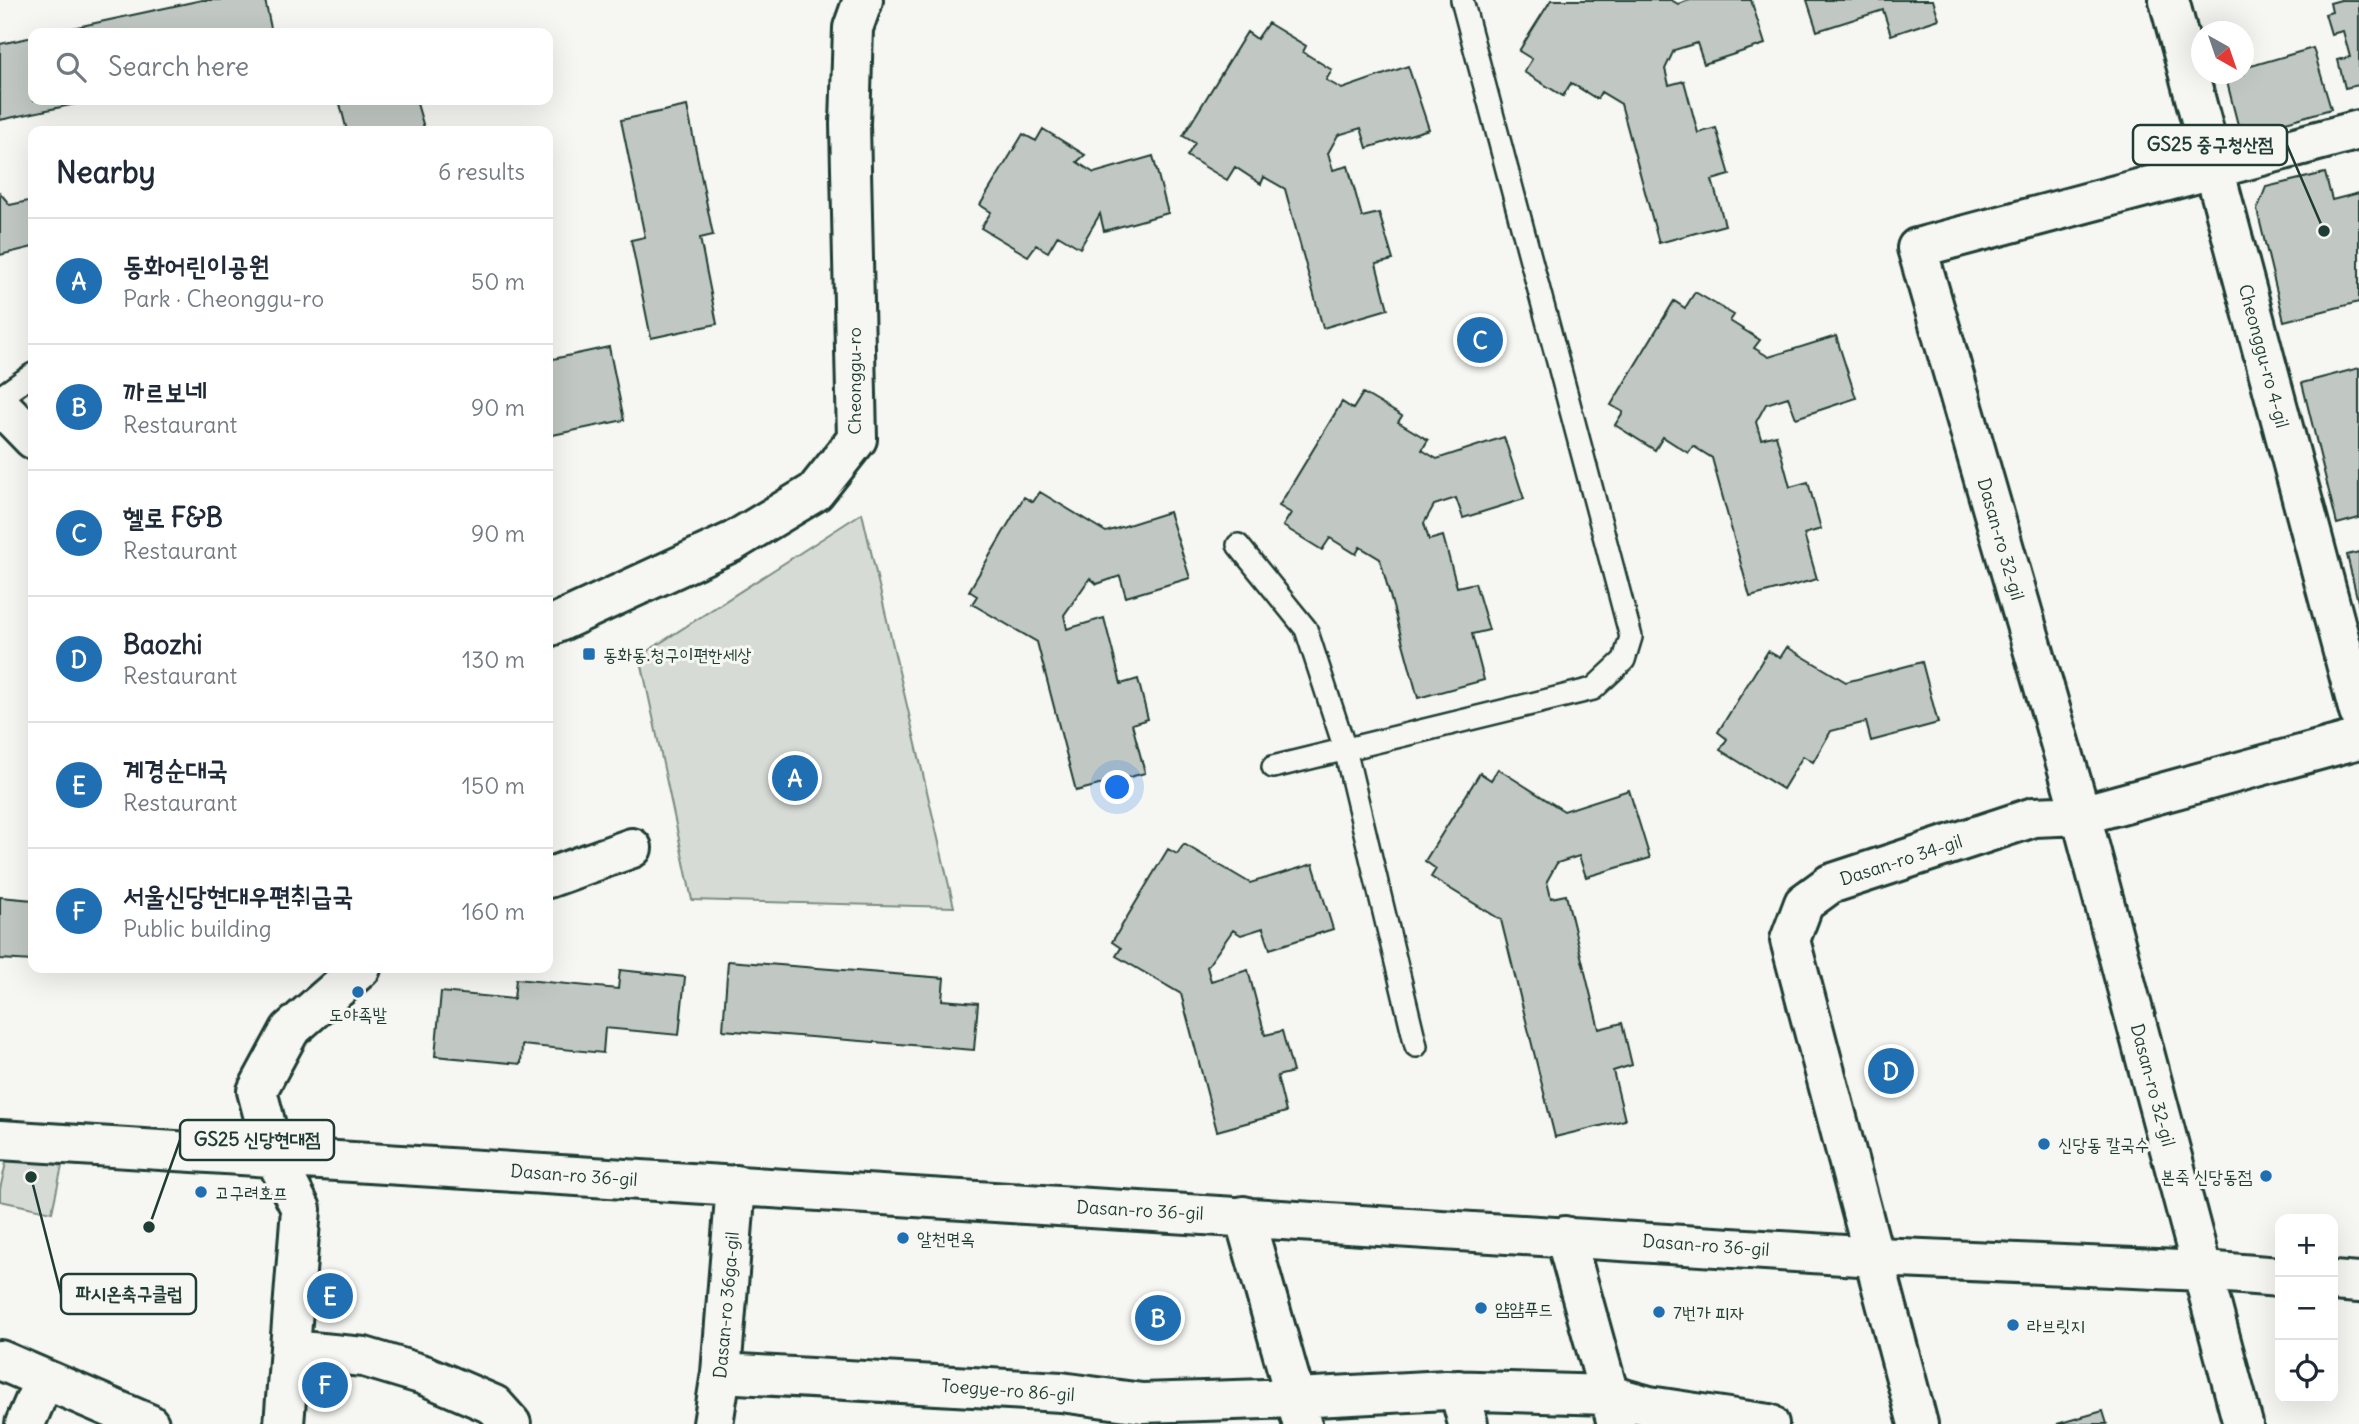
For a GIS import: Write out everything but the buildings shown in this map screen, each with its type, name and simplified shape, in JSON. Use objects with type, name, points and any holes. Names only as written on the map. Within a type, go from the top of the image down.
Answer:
[{"type":"street","name":"Cheonggu-ro 4-gil","points":[[2169,0],[2359,712]]},
{"type":"street","name":"Cheonggu-ro","points":[[553,625],[746,534],[815,492],[857,439],[850,124],[852,9]]},
{"type":"street","name":"Dasan-ro 32-gil","points":[[2243,1424],[2081,815],[1917,248],[2359,130]]},
{"type":"street","points":[[0,405],[28,434]]},
{"type":"street","name":"Dasan-ro 34-gil","points":[[1918,1424],[1790,940],[1804,904],[1830,884],[2034,817],[2081,815],[2359,739]]},
{"type":"street","points":[[553,876],[632,848]]},
{"type":"street","points":[[284,1424],[302,1209],[274,1156],[257,1091],[290,1030],[355,973]]},
{"type":"street","name":"Dasan-ro 36-gil","points":[[0,1140],[1875,1257],[2275,1277]]},
{"type":"street","name":"Dasan-ro 36ga-gil","points":[[713,1424],[721,1373],[736,1185]]},
{"type":"street","points":[[1244,1216],[1299,1411]]},
{"type":"street","points":[[1565,1236],[1613,1409]]},
{"type":"street","points":[[2338,1281],[2359,1283]]},
{"type":"street","points":[[290,1350],[364,1357],[424,1375],[503,1415]]},
{"type":"street","points":[[0,1360],[149,1424]]},
{"type":"street","name":"Toegye-ro 86-gil","points":[[721,1373],[1061,1392],[1105,1411],[1142,1403],[1299,1411],[1464,1407],[1613,1409],[1649,1406],[1769,1424]]},
{"type":"street","points":[[25,1424],[44,1380]]},
{"type":"lane","points":[[1273,767],[1593,689],[1624,660],[1631,637],[1462,0]]},
{"type":"lane","points":[[0,397],[28,377]]},
{"type":"lane","points":[[1238,545],[1306,629],[1345,749],[1416,1045]]},
{"type":"shaded area","points":[[862,513],[954,907],[692,900],[640,656]]},
{"type":"shaded area","points":[[8,1154],[62,1166],[52,1212],[0,1201]]},
{"type":"place","name":"GS25 중구청산점","points":[[2324,231]]},
{"type":"place","name":"헬로 F&B","points":[[1480,340]]},
{"type":"place","name":"동화동.청구이편한세상","points":[[589,654]]},
{"type":"place","name":"동화어린이공원","points":[[795,778]]},
{"type":"place","name":"도야족발","points":[[358,992]]},
{"type":"place","name":"Baozhi","points":[[1891,1071]]},
{"type":"place","name":"신당동 칼국수","points":[[2044,1144]]},
{"type":"place","name":"본죽 신당동점","points":[[2266,1176]]},
{"type":"place","name":"파시온축구클럽","points":[[31,1177]]},
{"type":"place","name":"고구려호프","points":[[201,1192]]},
{"type":"place","name":"GS25 신당현대점","points":[[149,1227]]},
{"type":"place","name":"알천면옥","points":[[903,1238]]},
{"type":"place","name":"계경순대국","points":[[330,1296]]},
{"type":"place","name":"얌얌푸드","points":[[1481,1308]]},
{"type":"place","name":"7번가 피자","points":[[1659,1312]]},
{"type":"place","name":"까르보네","points":[[1158,1318]]},
{"type":"place","name":"라브릿지","points":[[2013,1325]]},
{"type":"place","name":"서울신당현대우편취급국","points":[[325,1385]]}]
